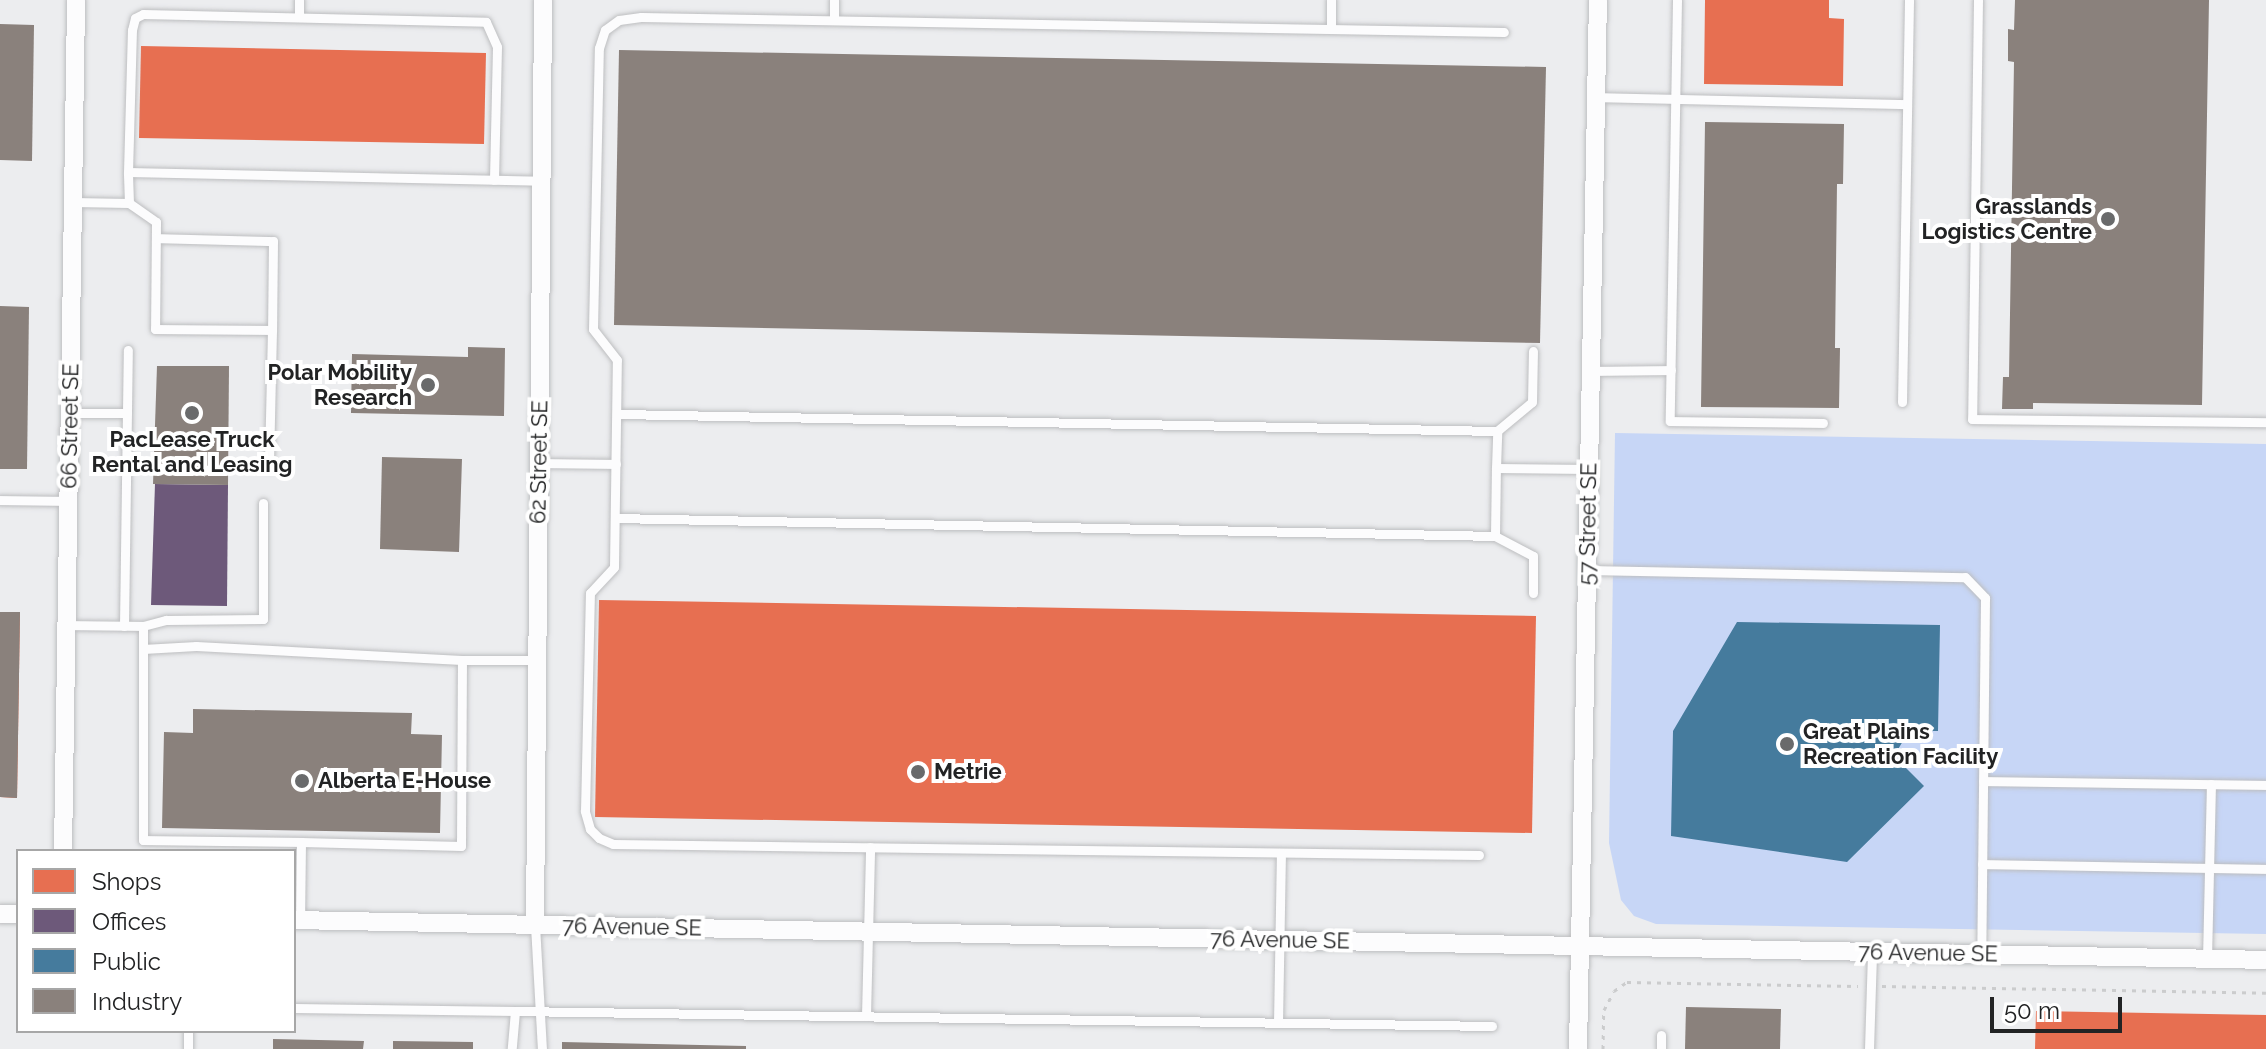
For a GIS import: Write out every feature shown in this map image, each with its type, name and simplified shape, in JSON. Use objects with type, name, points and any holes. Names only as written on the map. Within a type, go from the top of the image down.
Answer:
[{"type":"street","name":"66 Street SE","points":[[63,849],[76,0]]},
{"type":"street","name":"62 Street SE","points":[[535,925],[543,0]]},
{"type":"street","name":"57 Street SE","points":[[1578,1049],[1598,0]]},
{"type":"street","name":"76 Avenue SE","points":[[297,920],[2266,960]]},
{"type":"lane","points":[[299,0],[299,17]]},
{"type":"lane","points":[[834,0],[834,20]]},
{"type":"lane","points":[[1331,0],[1331,29]]},
{"type":"lane","points":[[1677,0],[1670,421],[1823,423]]},
{"type":"lane","points":[[1902,402],[1909,0]]},
{"type":"lane","points":[[1978,0],[1972,419],[2266,422]]},
{"type":"lane","points":[[129,203],[135,18],[143,14],[486,22],[497,47],[494,180]]},
{"type":"lane","points":[[1479,855],[613,844],[590,829],[585,811],[590,593],[614,567],[617,414],[617,360],[593,329],[599,48],[605,30],[619,20],[641,17],[1504,32]]},
{"type":"lane","points":[[1596,97],[1906,104]]},
{"type":"lane","points":[[128,172],[541,181]]},
{"type":"lane","points":[[73,202],[129,203],[156,222],[155,329],[272,330]]},
{"type":"lane","points":[[156,238],[273,241],[269,467]]},
{"type":"lane","points":[[124,626],[128,350]]},
{"type":"lane","points":[[617,414],[1497,431],[1532,402],[1533,351]]},
{"type":"lane","points":[[1591,371],[1671,370]]},
{"type":"lane","points":[[70,413],[127,413]]},
{"type":"lane","points":[[1495,536],[1497,431]]},
{"type":"lane","points":[[539,463],[616,464]]},
{"type":"lane","points":[[1496,468],[1589,469]]},
{"type":"lane","points":[[0,500],[68,501]]},
{"type":"lane","points":[[66,625],[143,626],[166,620],[263,619],[263,503]]},
{"type":"lane","points":[[615,518],[1495,536],[1533,556],[1533,593]]},
{"type":"lane","points":[[1587,570],[1965,577],[1985,598],[1981,954]]},
{"type":"lane","points":[[143,626],[143,840],[461,846],[462,660]]},
{"type":"lane","points":[[143,649],[196,646],[462,660],[537,660]]},
{"type":"lane","points":[[1983,781],[2266,785]]},
{"type":"lane","points":[[2207,959],[2211,784]]},
{"type":"lane","points":[[297,920],[301,842]]},
{"type":"lane","points":[[866,1016],[870,847]]},
{"type":"lane","points":[[1278,1023],[1281,853]]},
{"type":"lane","points":[[1982,864],[2266,869]]},
{"type":"lane","points":[[535,925],[534,962],[542,1012],[542,1049]]},
{"type":"lane","points":[[1869,1049],[1872,952]]},
{"type":"lane","points":[[296,1008],[1492,1026]]},
{"type":"lane","points":[[512,1049],[515,1011]]},
{"type":"lane","points":[[1661,1035],[1661,1049]]},
{"type":"path","points":[[1603,1049],[1604,1010],[1614,991],[1627,982],[2266,993]]},
{"type":"shaded area","points":[[1615,433],[2266,444],[2266,934],[1656,924],[1634,916],[1621,900],[1609,843]]},
{"type":"building: Shops","points":[[1705,0],[1829,0],[1829,18],[1844,19],[1843,86],[1704,84]]},
{"type":"building: Shops","points":[[141,46],[486,53],[484,144],[139,138]]},
{"type":"building: Shops","points":[[599,600],[1536,616],[1532,833],[595,817]]},
{"type":"building: Shops","points":[[0,612],[20,612],[17,798],[0,797]]},
{"type":"building: Shops","points":[[2036,1011],[2266,1015],[2266,1049],[2035,1049]]},
{"type":"building: Offices","points":[[155,484],[228,485],[227,606],[151,605]]},
{"type":"building: Public","name":"Great Plains Recreation Facility","points":[[1737,622],[1940,625],[1938,731],[1909,731],[1894,756],[1924,786],[1847,862],[1671,836],[1673,731]]},
{"type":"building: Industry","name":"Grasslands Logistics Centre","points":[[2015,0],[2209,0],[2202,405],[2033,403],[2033,409],[2002,409],[2003,377],[2009,377],[2014,62],[2008,61],[2008,29],[2014,30]]},
{"type":"building: Industry","points":[[0,24],[34,25],[32,161],[0,160]]},
{"type":"building: Industry","points":[[619,50],[1546,67],[1540,343],[614,325]]},
{"type":"building: Industry","points":[[1705,122],[1844,124],[1843,184],[1837,184],[1835,348],[1840,348],[1839,408],[1701,407]]},
{"type":"building: Industry","points":[[0,306],[29,307],[27,469],[0,469]]},
{"type":"building: Industry","name":"Polar Mobility Research","points":[[468,347],[505,348],[504,416],[351,413],[352,354],[468,357]]},
{"type":"building: Industry","name":"PacLease Truck Rental and Leasing","points":[[157,366],[229,366],[228,485],[153,484]]},
{"type":"building: Industry","points":[[382,457],[462,459],[459,552],[380,549]]},
{"type":"building: Industry","points":[[0,612],[20,612],[17,798],[0,797]]},
{"type":"building: Industry","name":"Alberta E-House","points":[[193,709],[412,713],[411,734],[442,735],[440,833],[162,828],[164,732],[193,733]]},
{"type":"building: Industry","points":[[1686,1007],[1781,1009],[1780,1049],[1685,1049]]},
{"type":"building: Industry","points":[[273,1039],[364,1041],[363,1049],[273,1049]]},
{"type":"building: Industry","points":[[393,1041],[473,1042],[473,1049],[393,1049]]},
{"type":"building: Industry","points":[[562,1042],[746,1046],[746,1049],[562,1049]]},
{"type":"place","name":"Grasslands Logistics Centre","points":[[2108,219]]},
{"type":"place","name":"Polar Mobility Research","points":[[428,385]]},
{"type":"place","name":"PacLease Truck Rental and Leasing","points":[[192,413]]},
{"type":"place","name":"Great Plains Recreation Facility","points":[[1787,744]]},
{"type":"place","name":"Metrie","points":[[918,772]]},
{"type":"place","name":"Alberta E-House","points":[[302,781]]}]
